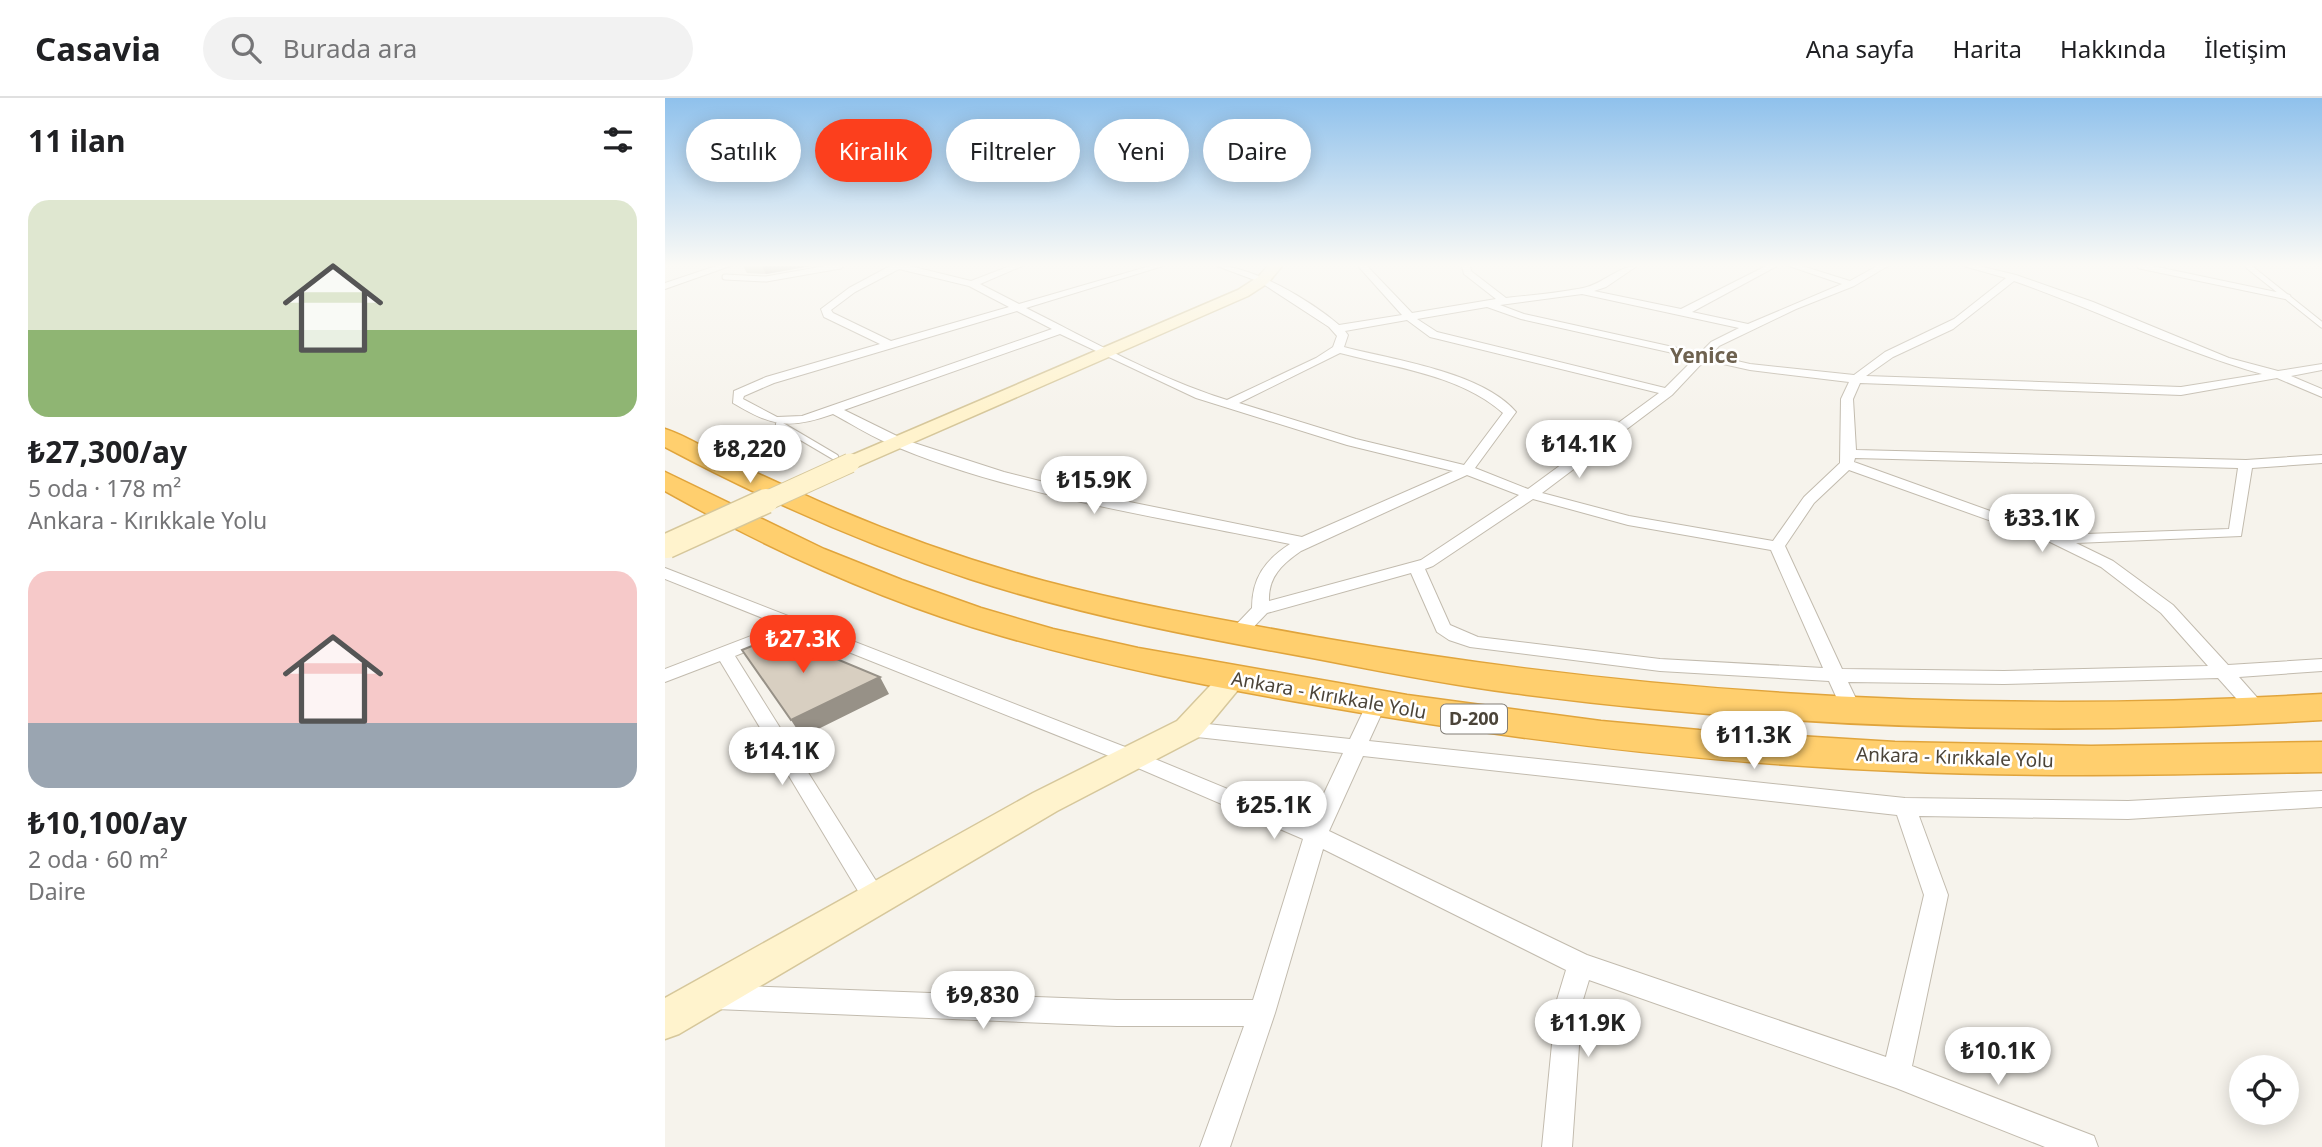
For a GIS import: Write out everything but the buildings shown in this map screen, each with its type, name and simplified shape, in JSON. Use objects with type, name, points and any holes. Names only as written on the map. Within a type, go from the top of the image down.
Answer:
[{"type":"highway","name":"D-200","points":[[665,438],[804,507],[940,559],[1079,599],[1237,634],[1507,680],[1701,700],[1851,709],[2057,716],[2322,707]]},
{"type":"highway","name":"Ankara - Kırıkkale Yolu","points":[[665,480],[753,529],[846,570],[969,615],[1056,640],[1233,678],[1376,704],[1494,722],[1751,749],[2091,761],[2322,757]]},
{"type":"street","points":[[828,315],[891,345]]},
{"type":"street","points":[[990,315],[770,380],[738,394],[737,400],[779,424],[834,410],[1060,330]]},
{"type":"street","points":[[1031,315],[1106,353],[1200,395],[1228,404],[1352,442],[1467,470],[1507,488],[1628,520],[1777,546]]},
{"type":"street","points":[[666,547],[843,460],[897,442],[1193,315]]},
{"type":"street","points":[[1316,315],[1343,335],[1338,349]]},
{"type":"street","points":[[1337,329],[1423,315]]},
{"type":"street","points":[[1518,315],[1750,367],[1857,379],[2181,391],[2322,367]]},
{"type":"street","points":[[1691,315],[1748,327]]},
{"type":"street","points":[[1237,634],[1261,609],[1427,563],[1531,494],[1668,392],[1715,344],[1777,315]]},
{"type":"street","points":[[1777,546],[1809,500],[1849,459],[1847,398],[1857,379],[1877,361],[1948,327],[1964,315]]},
{"type":"street","points":[[2116,315],[2225,360],[2279,375],[2322,393]]},
{"type":"street","points":[[1411,317],[1418,326],[1434,335],[1668,392]]},
{"type":"street","points":[[1228,404],[1338,349],[1466,385],[1503,403],[1510,412],[1467,470],[1304,542],[1279,560],[1261,587],[1261,609]]},
{"type":"street","points":[[2307,370],[2322,377]]},
{"type":"street","points":[[834,410],[897,442],[959,464],[1060,490],[1304,542]]},
{"type":"street","points":[[1849,459],[2246,464],[2322,459]]},
{"type":"street","points":[[1849,459],[2055,539],[2107,564],[2167,609],[2259,711]]},
{"type":"street","points":[[2055,539],[2236,533],[2246,464]]},
{"type":"street","points":[[1777,546],[1851,709]]},
{"type":"street","points":[[1416,566],[1443,628],[1455,636],[1476,643],[1686,667],[1951,677],[2223,672],[2322,665]]},
{"type":"street","points":[[665,573],[1131,757],[1316,835],[1581,965],[1896,1074],[2083,1147]]},
{"type":"street","points":[[665,676],[796,625]]},
{"type":"street","points":[[724,653],[875,900]]},
{"type":"street","points":[[665,1020],[1045,802],[1188,729],[1233,678]]},
{"type":"street","points":[[1215,1147],[1262,1013],[1316,835],[1376,704]]},
{"type":"street","points":[[1188,729],[1359,746],[1554,771],[1905,807],[2128,810],[2322,799]]},
{"type":"street","points":[[1896,1074],[1936,895],[1905,807]]},
{"type":"street","points":[[1556,1147],[1569,1003],[1581,965]]},
{"type":"street","points":[[705,997],[1117,1013],[1262,1013]]},
{"type":"lane","points":[[779,424],[843,460]]},
{"type":"district","name":"Yenice","points":[[1704,356]]}]
